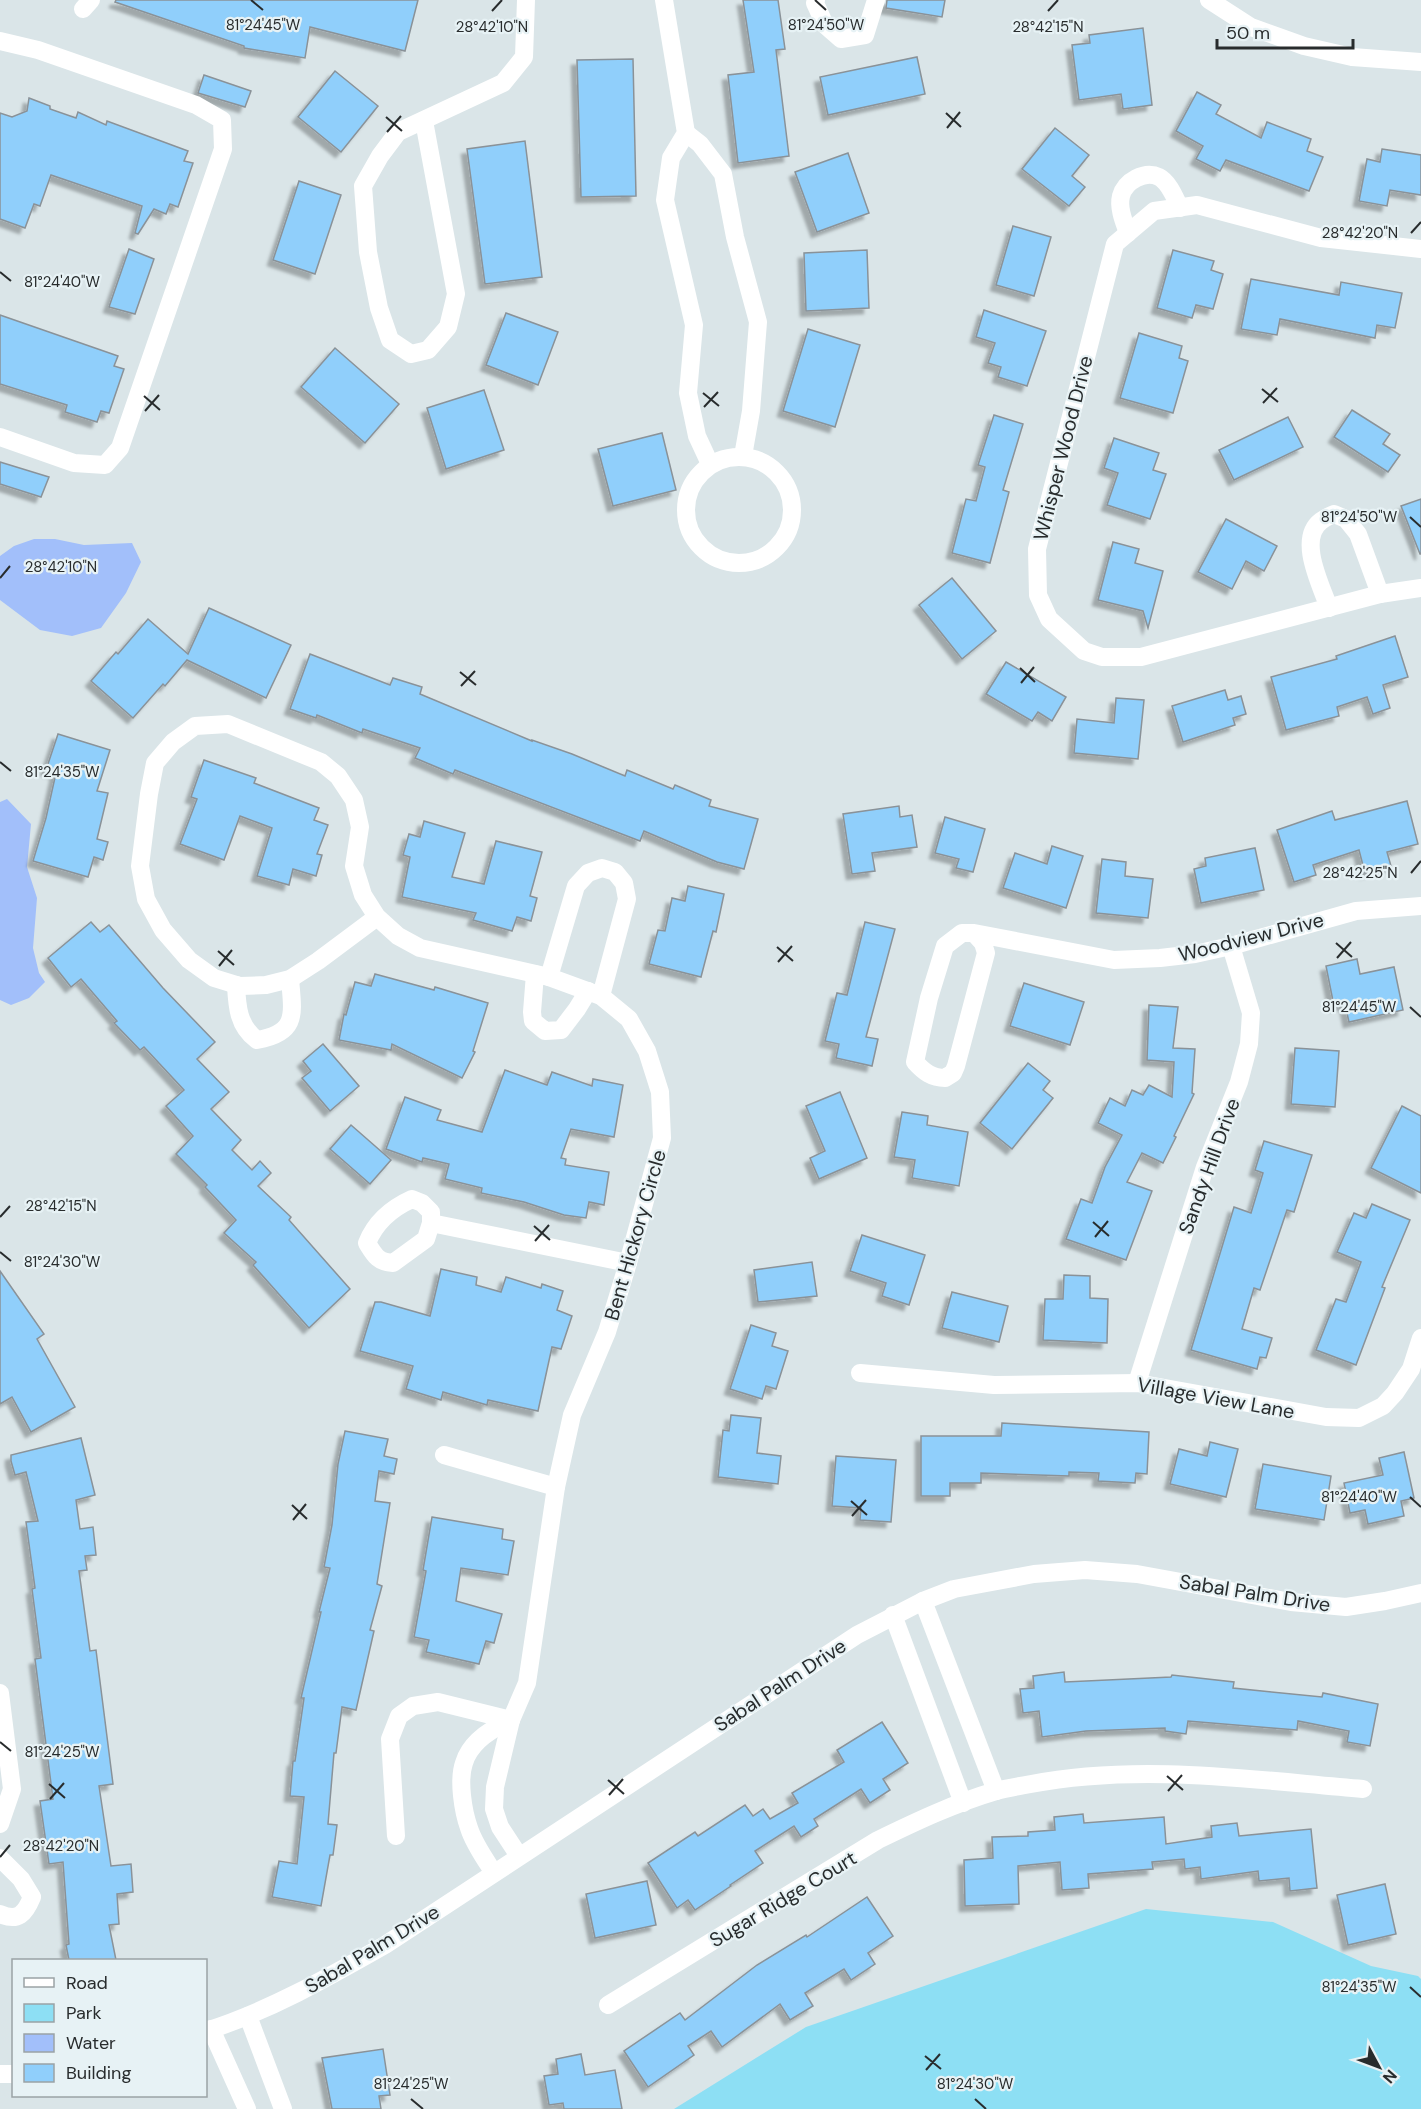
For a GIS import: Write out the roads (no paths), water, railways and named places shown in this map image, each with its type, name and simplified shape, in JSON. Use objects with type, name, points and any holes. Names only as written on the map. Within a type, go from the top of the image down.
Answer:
[{"type":"street","points":[[424,121],[456,294],[448,327],[428,350],[411,354],[390,340],[379,308],[368,252],[363,186],[380,156],[398,132],[503,83],[524,57],[526,0]]},
{"type":"street","points":[[664,0],[686,133],[671,158],[665,200],[694,325],[688,393],[697,436],[710,464]]},
{"type":"street","points":[[816,0],[815,3],[825,25],[841,39],[865,35],[876,0]]},
{"type":"street","points":[[1209,0],[1251,27],[1304,46],[1352,57],[1421,62]]},
{"type":"street","points":[[0,41],[38,50],[196,105],[222,120],[223,149],[120,448],[105,465],[74,463],[0,437]]},
{"type":"street","points":[[686,133],[700,144],[723,174],[735,237],[758,322],[751,411],[743,456]]},
{"type":"street","points":[[1128,233],[1121,212],[1121,197],[1124,190],[1139,176],[1159,177],[1166,182],[1180,208]]},
{"type":"street","name":"Whisper Wood Drive","points":[[1421,249],[1321,238],[1197,205],[1154,212],[1115,244],[1037,549],[1038,595],[1049,619],[1084,651],[1102,657],[1141,657],[1380,594],[1421,588]]},
{"type":"street","points":[[743,456],[761,460],[777,471],[787,486],[793,504],[791,522],[784,540],[771,553],[754,562],[737,564],[721,561],[706,552],[694,540],[687,524],[685,507],[689,491],[697,476],[710,464],[726,458],[743,456]]},
{"type":"street","points":[[1329,608],[1312,560],[1310,538],[1320,522],[1334,514],[1346,519],[1358,534],[1380,594]]},
{"type":"street","name":"Bent Hickory Circle","points":[[377,917],[290,979],[266,986],[236,985],[214,978],[189,960],[163,930],[146,899],[140,866],[155,763],[173,742],[195,726],[228,724],[321,762],[338,776],[354,800],[360,827],[354,866],[363,895],[377,917],[398,936],[420,948],[542,976],[594,993],[629,1020],[647,1050],[660,1092],[662,1138],[607,1332],[572,1414],[556,1487],[528,1683],[511,1720],[495,1787],[494,1809],[500,1827],[519,1856]]},
{"type":"street","points":[[602,868],[615,872],[624,883],[627,899],[594,993],[561,1030],[544,1031],[533,1021],[532,1012],[542,976],[576,886],[588,873],[602,868]]},
{"type":"street","name":"Woodview Drive","points":[[974,933],[1114,960],[1161,958],[1195,954],[1231,946],[1356,911],[1421,906]]},
{"type":"street","points":[[962,933],[974,933],[983,943],[986,953],[956,1066],[953,1073],[945,1078],[932,1076],[924,1072],[915,1062],[929,998],[945,946],[962,933]]},
{"type":"street","name":"Sandy Hill Drive","points":[[1137,1383],[1205,1167],[1239,1082],[1249,1044],[1251,1012],[1231,946]]},
{"type":"street","points":[[236,985],[237,1010],[247,1033],[257,1040],[273,1037],[286,1030],[291,1018],[290,979]]},
{"type":"street","points":[[430,1223],[628,1263]]},
{"type":"street","name":"Village View Lane","points":[[860,1373],[994,1385],[1137,1383],[1326,1418],[1359,1418],[1383,1406],[1395,1393],[1411,1369],[1421,1338]]},
{"type":"street","points":[[444,1455],[556,1487]]},
{"type":"street","name":"Sabal Palm Drive","points":[[208,2030],[248,2016],[319,1982],[385,1945],[817,1660],[893,1615],[954,1589],[1034,1574],[1085,1570],[1137,1574],[1291,1602],[1346,1607],[1421,1593]]},
{"type":"street","points":[[923,1601],[996,1791]]},
{"type":"street","points":[[893,1615],[963,1803]]},
{"type":"street","points":[[0,1693],[12,1789],[0,1824]]},
{"type":"street","points":[[396,1836],[390,1739],[399,1716],[413,1706],[438,1702],[511,1720]]},
{"type":"street","points":[[494,1873],[469,1829],[461,1796],[464,1762],[477,1742],[492,1728],[511,1720]]},
{"type":"street","name":"Sugar Ridge Court","points":[[608,2005],[878,1840],[917,1821],[996,1791],[1069,1777],[1144,1773],[1200,1775],[1363,1789]]},
{"type":"street","points":[[0,1858],[21,1879],[32,1897],[28,1908],[20,1916],[10,1918],[0,1914]]},
{"type":"street","points":[[248,2016],[283,2109]]},
{"type":"street","points":[[208,2030],[247,2109]]},
{"type":"water","points":[[34,539],[55,539],[84,545],[132,543],[141,562],[126,593],[101,628],[72,636],[40,630],[0,600],[0,556],[14,546]]},
{"type":"water","points":[[7,799],[31,824],[27,867],[37,898],[33,948],[39,973],[45,982],[29,998],[11,1005],[0,1000],[0,802]]}]
